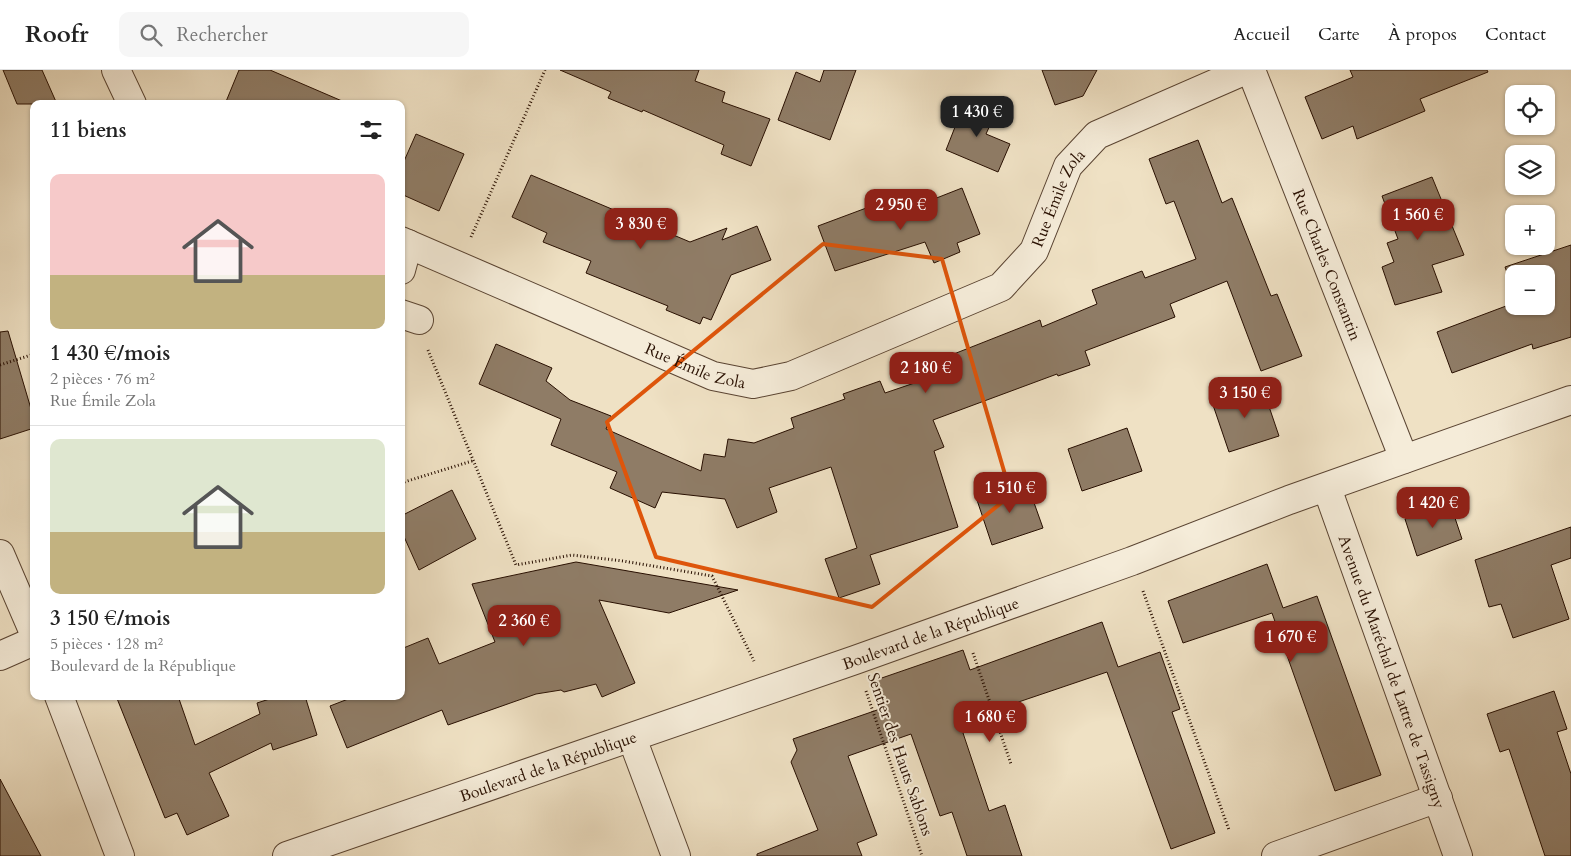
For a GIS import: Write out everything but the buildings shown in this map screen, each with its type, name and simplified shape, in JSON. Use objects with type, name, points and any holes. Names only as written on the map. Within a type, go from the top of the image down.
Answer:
[{"type":"street","points":[[116,70],[130,100]]},
{"type":"street","name":"Rue Émile Zola","points":[[405,252],[458,268],[713,376],[753,384],[791,376],[1001,286],[1034,251],[1068,166],[1097,135],[1246,70]]},
{"type":"street","name":"Rue Charles Constantin","points":[[1251,70],[1404,459]]},
{"type":"street","name":"Boulevard de la République","points":[[287,856],[632,738],[962,622],[1132,561],[1289,500],[1571,400]]},
{"type":"street","name":"Avenue du Maréchal de Lattre de Tassigny","points":[[1327,488],[1458,856]]},
{"type":"street","points":[[0,554],[30,624]]},
{"type":"street","points":[[0,656],[30,643]]},
{"type":"street","points":[[61,700],[120,856]]},
{"type":"street","points":[[632,738],[676,856]]},
{"type":"street","points":[[1276,856],[1438,798]]},
{"type":"path","points":[[458,268],[545,70]]},
{"type":"path","points":[[410,317],[429,352],[516,566],[572,554],[712,576],[769,690]]},
{"type":"path","points":[[0,366],[30,355]]},
{"type":"path","points":[[405,482],[472,461]]},
{"type":"path","points":[[1132,561],[1230,830]]},
{"type":"path","points":[[962,622],[1011,764]]},
{"type":"path","name":"Sentier des Hauts Sablons","points":[[855,660],[922,856]]},
{"type":"highlighted area","points":[[823,244],[942,259],[1011,495],[872,607],[656,557],[607,422]]}]
